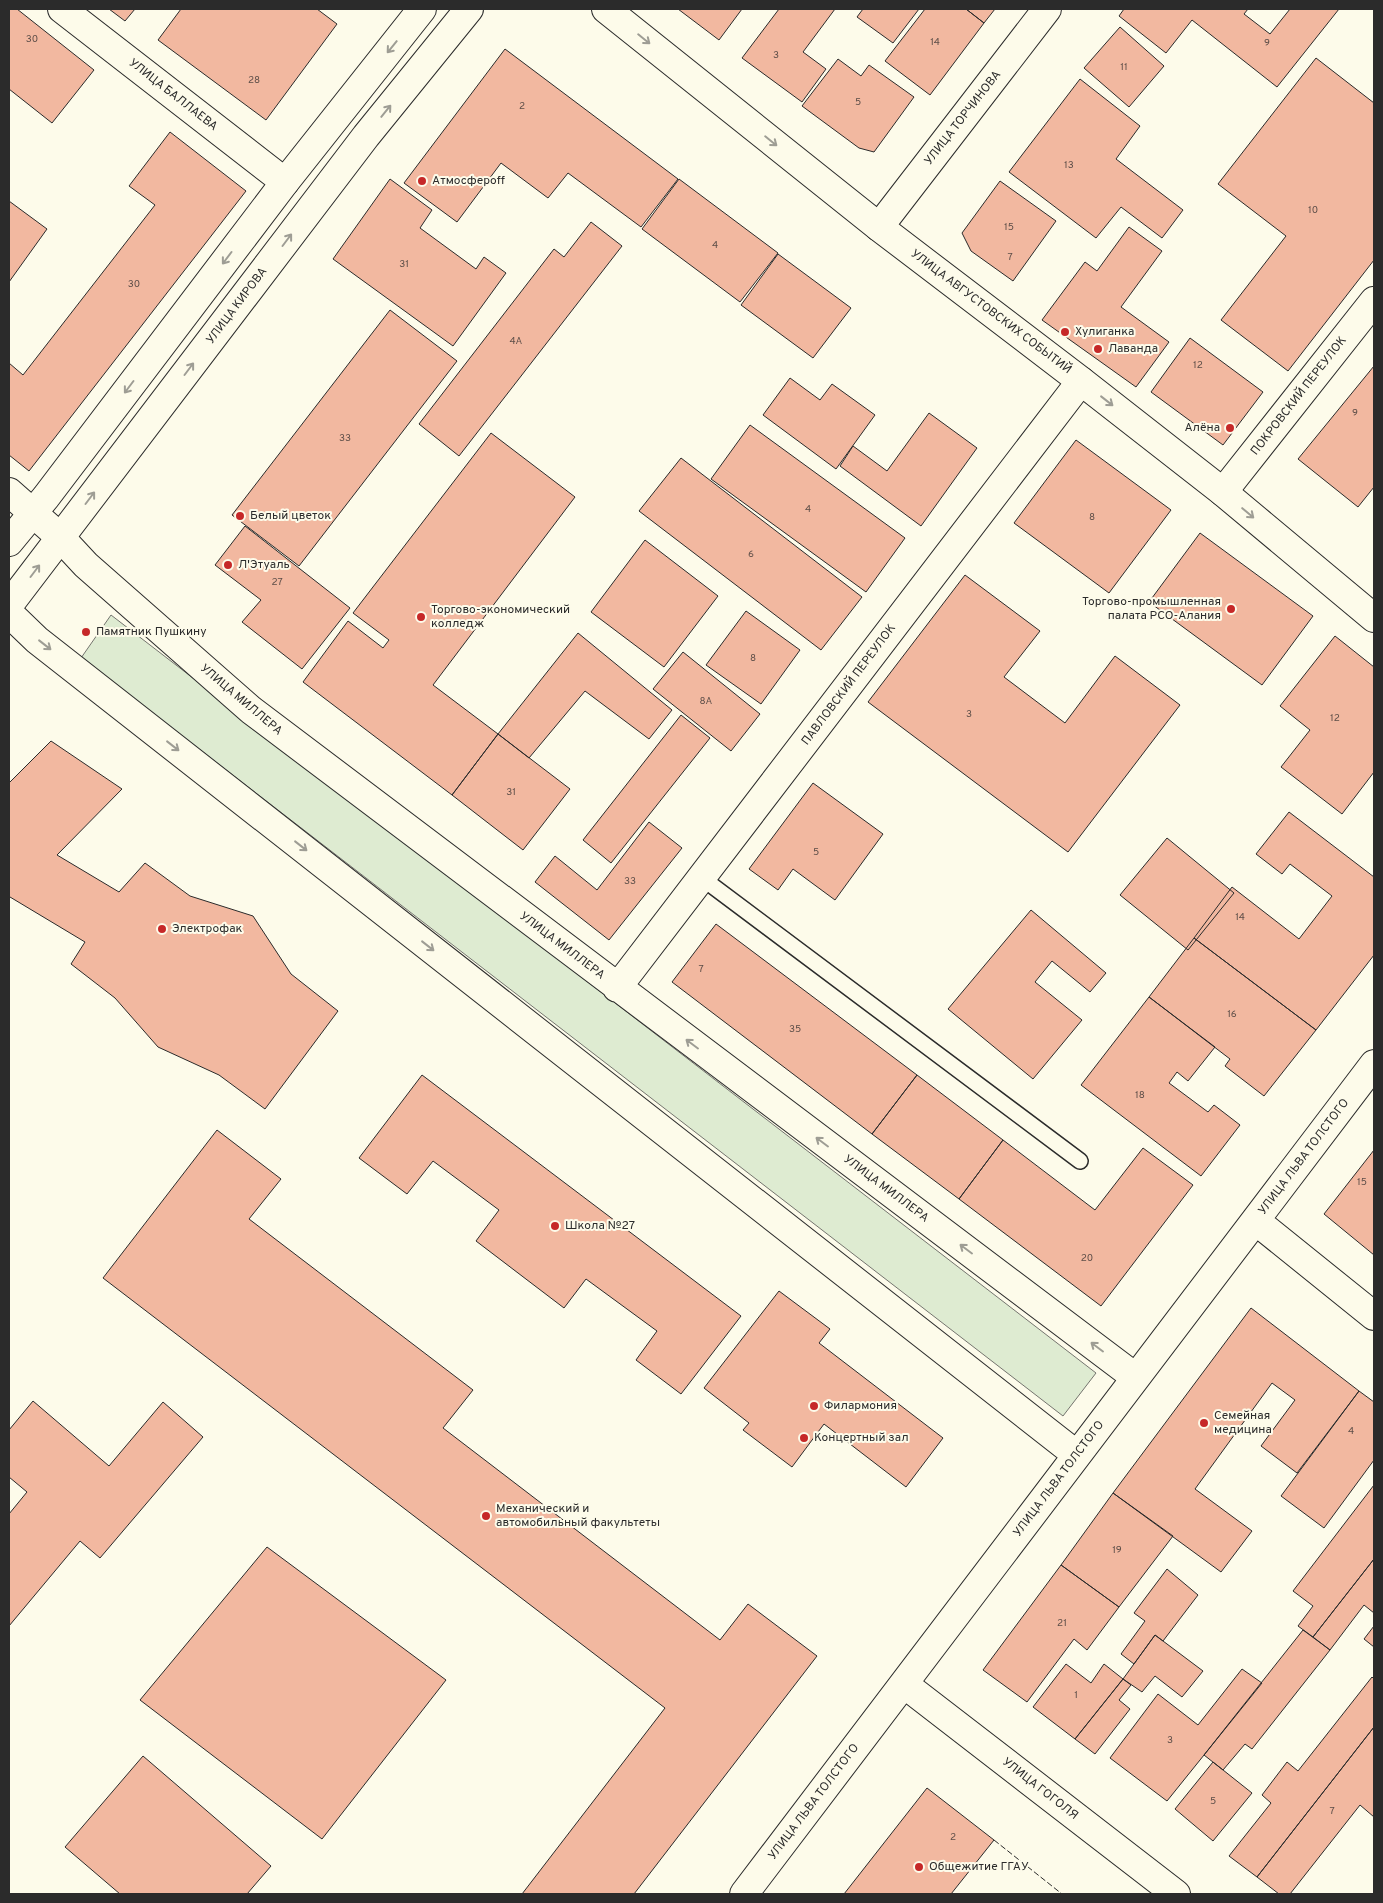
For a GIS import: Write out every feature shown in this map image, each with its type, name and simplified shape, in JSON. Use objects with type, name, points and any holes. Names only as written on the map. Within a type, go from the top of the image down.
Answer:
[{"type":"street","name":"УЛИЦА БАЛЛАЕВА","points":[[62,9],[285,182]]},
{"type":"street","points":[[9,542],[46,497],[285,182],[422,9]]},
{"type":"street","name":"УЛИЦА КИРОВА","points":[[9,605],[366,136],[469,9]]},
{"type":"street","name":"УЛИЦА АВГУСТОВСКИХ СОБЫТИЙ","points":[[606,9],[879,227],[1223,492],[1374,618]]},
{"type":"street","name":"УЛИЦА ТОРЧИНОВА","points":[[879,227],[1047,9]]},
{"type":"street","name":"ПОКРОВСКИЙ ПЕРЕУЛОК","points":[[1223,492],[1374,301]]},
{"type":"street","name":"ПАВЛОВСКИЙ ПЕРЕУЛОК","points":[[618,988],[1081,381]]},
{"type":"street","name":"УЛИЦА МИЛЛЕРА","points":[[9,492],[60,536],[86,565],[250,710],[1135,1377]]},
{"type":"street","points":[[9,613],[53,652],[1078,1456]]},
{"type":"street","name":"УЛИЦА ЛЬВА ТОЛСТОГО","points":[[744,1894],[1374,1064]]},
{"type":"street","points":[[1256,1221],[1374,1316]]},
{"type":"street","name":"УЛИЦА ГОГОЛЯ","points":[[904,1684],[1176,1894]]},
{"type":"lane","points":[[702,878],[1080,1161]]},
{"type":"green space","points":[[111,615],[1096,1373],[1063,1416],[81,658]]},
{"type":"building","points":[[9,9],[17,9],[94,70],[52,123],[9,89]]},
{"type":"building","points":[[109,9],[135,9],[125,21]]},
{"type":"building","points":[[181,9],[317,9],[337,24],[266,120],[158,40]]},
{"type":"building","points":[[678,9],[742,9],[719,40]]},
{"type":"building","points":[[779,9],[835,9],[803,52],[826,69],[802,102],[742,58]]},
{"type":"building","points":[[863,9],[919,9],[893,43],[857,17]]},
{"type":"building","points":[[925,9],[966,9],[984,23],[930,95],[885,61]]},
{"type":"building","points":[[966,9],[995,9],[984,23]]},
{"type":"building","points":[[1124,9],[1248,9],[1244,14],[1270,34],[1290,9],[1339,9],[1277,87],[1192,20],[1166,53],[1119,16]]},
{"type":"building","points":[[1120,27],[1164,66],[1129,107],[1084,68]]},
{"type":"building","points":[[505,49],[678,179],[641,227],[568,173],[548,198],[501,163],[457,222],[404,183]]},
{"type":"building","points":[[1316,58],[1374,103],[1374,260],[1288,371],[1221,320],[1286,236],[1218,184]]},
{"type":"building","points":[[838,59],[861,76],[869,65],[914,97],[874,152],[859,148],[802,106]]},
{"type":"building","points":[[1080,79],[1140,126],[1116,159],[1183,210],[1162,238],[1121,207],[1096,238],[1009,172]]},
{"type":"building","points":[[170,132],[246,191],[29,471],[9,455],[9,363],[23,375],[155,205],[129,186]]},
{"type":"building","points":[[390,179],[432,210],[420,228],[476,269],[484,257],[506,273],[453,346],[333,259]]},
{"type":"building","points":[[679,179],[778,253],[740,302],[642,229]]},
{"type":"building","points":[[1000,181],[1056,221],[1013,281],[971,251],[962,233]]},
{"type":"building","points":[[9,201],[47,229],[9,282]]},
{"type":"building","points":[[591,222],[622,246],[459,456],[419,424],[554,249],[564,257]]},
{"type":"building","points":[[1129,227],[1162,251],[1121,307],[1169,342],[1136,387],[1042,320],[1085,262],[1097,271]]},
{"type":"building","points":[[778,254],[851,308],[813,358],[741,305]]},
{"type":"building","points":[[390,310],[457,361],[299,566],[232,515]]},
{"type":"building","points":[[1190,338],[1263,392],[1223,445],[1151,392]]},
{"type":"building","points":[[1374,366],[1374,487],[1358,507],[1298,459]]},
{"type":"building","points":[[790,378],[820,400],[832,384],[875,415],[836,469],[763,415]]},
{"type":"building","points":[[929,413],[977,448],[921,526],[840,466],[853,446],[887,471]]},
{"type":"building","points":[[750,425],[905,538],[866,592],[711,479]]},
{"type":"building","name":"Торгово-экономический колледж","points":[[491,433],[575,497],[433,685],[498,734],[452,795],[303,682],[348,621],[383,648],[389,640],[353,613]]},
{"type":"building","points":[[1076,440],[1171,510],[1109,593],[1014,523]]},
{"type":"building","points":[[681,458],[862,597],[821,650],[639,511]]},
{"type":"building","points":[[245,526],[350,608],[302,669],[242,622],[261,600],[215,565]]},
{"type":"building","name":"Торгово-промышленная палата РСО-Алания","points":[[1200,533],[1313,616],[1262,685],[1149,602]]},
{"type":"building","points":[[645,540],[718,596],[664,667],[591,612]]},
{"type":"building","points":[[965,575],[1040,631],[1004,677],[1065,723],[1115,656],[1180,705],[1068,852],[868,702]]},
{"type":"building","points":[[746,611],[800,650],[761,704],[706,665]]},
{"type":"building","points":[[578,633],[672,710],[649,739],[585,691],[529,758],[498,734]]},
{"type":"building","points":[[1335,636],[1374,667],[1374,772],[1342,814],[1281,767],[1310,730],[1280,706]]},
{"type":"building","points":[[683,652],[760,714],[731,751],[653,689]]},
{"type":"building","points":[[681,715],[710,738],[611,863],[583,840]]},
{"type":"building","points":[[498,734],[570,789],[523,850],[452,795]]},
{"type":"building","name":"Электрофак","points":[[51,741],[122,789],[57,855],[119,892],[145,863],[190,896],[253,916],[291,974],[338,1011],[265,1109],[219,1075],[158,1047],[115,998],[71,964],[85,942],[9,898],[9,783]]},
{"type":"building","points":[[813,783],[883,834],[835,900],[793,869],[778,890],[749,869]]},
{"type":"building","points":[[1289,812],[1374,877],[1374,955],[1316,1030],[1194,938],[1232,887],[1299,939],[1332,896],[1290,864],[1282,874],[1256,854]]},
{"type":"building","points":[[649,822],[682,848],[609,940],[535,882],[555,856],[597,890]]},
{"type":"building","points":[[1167,838],[1234,893],[1188,950],[1120,895]]},
{"type":"building","points":[[1031,910],[1106,973],[1090,992],[1052,961],[1035,982],[1082,1020],[1033,1079],[948,1009]]},
{"type":"building","points":[[716,924],[917,1075],[872,1134],[672,982]]},
{"type":"building","points":[[1194,938],[1316,1030],[1264,1096],[1225,1066],[1230,1059],[1149,997]]},
{"type":"building","points":[[1149,997],[1215,1047],[1188,1081],[1177,1072],[1169,1083],[1208,1112],[1214,1105],[1240,1125],[1201,1176],[1081,1085]]},
{"type":"building","name":"Школа №27","points":[[422,1075],[741,1316],[681,1394],[636,1360],[657,1331],[586,1279],[564,1308],[476,1241],[499,1210],[433,1161],[407,1194],[359,1158]]},
{"type":"building","points":[[917,1075],[1003,1140],[959,1199],[872,1134]]},
{"type":"building","name":"Механический и автомобильный факультеты","points":[[217,1130],[281,1179],[249,1219],[473,1390],[443,1428],[720,1640],[748,1604],[817,1656],[634,1894],[522,1894],[665,1708],[103,1278]]},
{"type":"building","points":[[1003,1140],[1095,1210],[1143,1148],[1193,1185],[1101,1306],[959,1199]]},
{"type":"building","points":[[1374,1150],[1374,1255],[1324,1214]]},
{"type":"building","name":"Филармония","points":[[779,1291],[830,1329],[819,1343],[943,1438],[906,1487],[824,1424],[792,1467],[743,1430],[749,1423],[704,1388]]},
{"type":"building","name":"Семейная медицина","points":[[1251,1308],[1359,1391],[1297,1473],[1261,1446],[1295,1400],[1272,1383],[1195,1489],[1252,1531],[1221,1572],[1113,1493]]},
{"type":"building","points":[[1359,1391],[1374,1402],[1374,1460],[1324,1528],[1281,1496]]},
{"type":"building","points":[[33,1401],[109,1466],[163,1402],[203,1437],[100,1558],[80,1541],[9,1626],[9,1514],[27,1492],[9,1477],[9,1430]]},
{"type":"building","points":[[1374,1485],[1374,1559],[1313,1637],[1298,1626],[1313,1606],[1293,1591]]},
{"type":"building","points":[[1113,1493],[1173,1536],[1119,1607],[1061,1565]]},
{"type":"building","points":[[267,1547],[446,1680],[322,1839],[140,1700]]},
{"type":"building","points":[[1374,1559],[1374,1613],[1364,1605],[1330,1650],[1313,1637]]},
{"type":"building","points":[[1061,1565],[1119,1607],[1087,1650],[1074,1639],[1027,1702],[983,1670]]},
{"type":"building","points":[[1167,1569],[1198,1595],[1163,1641],[1155,1635],[1134,1664],[1121,1654],[1145,1621],[1134,1613]]},
{"type":"building","points":[[1374,1626],[1374,1647],[1364,1639]]},
{"type":"building","points":[[1303,1630],[1330,1650],[1252,1749],[1245,1744],[1223,1770],[1204,1755]]},
{"type":"building","points":[[1155,1635],[1203,1671],[1182,1697],[1155,1676],[1142,1692],[1123,1679]]},
{"type":"building","points":[[1066,1664],[1091,1683],[1104,1664],[1123,1679],[1075,1739],[1033,1707]]},
{"type":"building","points":[[1242,1669],[1262,1683],[1167,1801],[1110,1758],[1158,1694],[1198,1725]]},
{"type":"building","points":[[1372,1677],[1374,1679],[1374,1727],[1257,1877],[1229,1856],[1271,1803],[1262,1795],[1287,1762],[1298,1771]]},
{"type":"building","points":[[1123,1679],[1131,1685],[1119,1700],[1130,1709],[1095,1754],[1075,1739]]},
{"type":"building","points":[[1374,1727],[1374,1817],[1360,1805],[1290,1894],[1279,1894],[1257,1877]]},
{"type":"building","points":[[143,1756],[271,1866],[247,1894],[120,1894],[65,1847]]},
{"type":"building","points":[[1213,1762],[1252,1793],[1213,1841],[1175,1809]]},
{"type":"building","name":"Общежитие ГГАУ","points":[[927,1788],[994,1840],[951,1894],[844,1894]]},
{"type":"fence","points":[[994,1840],[1062,1894]]},
{"type":"place","name":"Атмосферoff","points":[[422,181]]},
{"type":"place","name":"Хулиганка","points":[[1065,332]]},
{"type":"place","name":"Лаванда","points":[[1098,349]]},
{"type":"place","name":"Алёна","points":[[1230,428]]},
{"type":"place","name":"Белый цветок","points":[[240,516]]},
{"type":"place","name":"Л'Этуаль","points":[[228,565]]},
{"type":"place","name":"Торгово-промышленная палата РСО-Алания","points":[[1231,609]]},
{"type":"place","name":"Торгово-экономический колледж","points":[[421,617]]},
{"type":"place","name":"Памятник Пушкину","points":[[86,632]]},
{"type":"place","name":"Электрофак","points":[[162,929]]},
{"type":"place","name":"Школа №27","points":[[555,1226]]},
{"type":"place","name":"Филармония","points":[[814,1406]]},
{"type":"place","name":"Семейная медицина","points":[[1204,1423]]},
{"type":"place","name":"Концертный зал","points":[[804,1438]]},
{"type":"place","name":"Механический и автомобильный факультеты","points":[[486,1516]]},
{"type":"place","name":"Общежитие ГГАУ","points":[[919,1867]]}]
